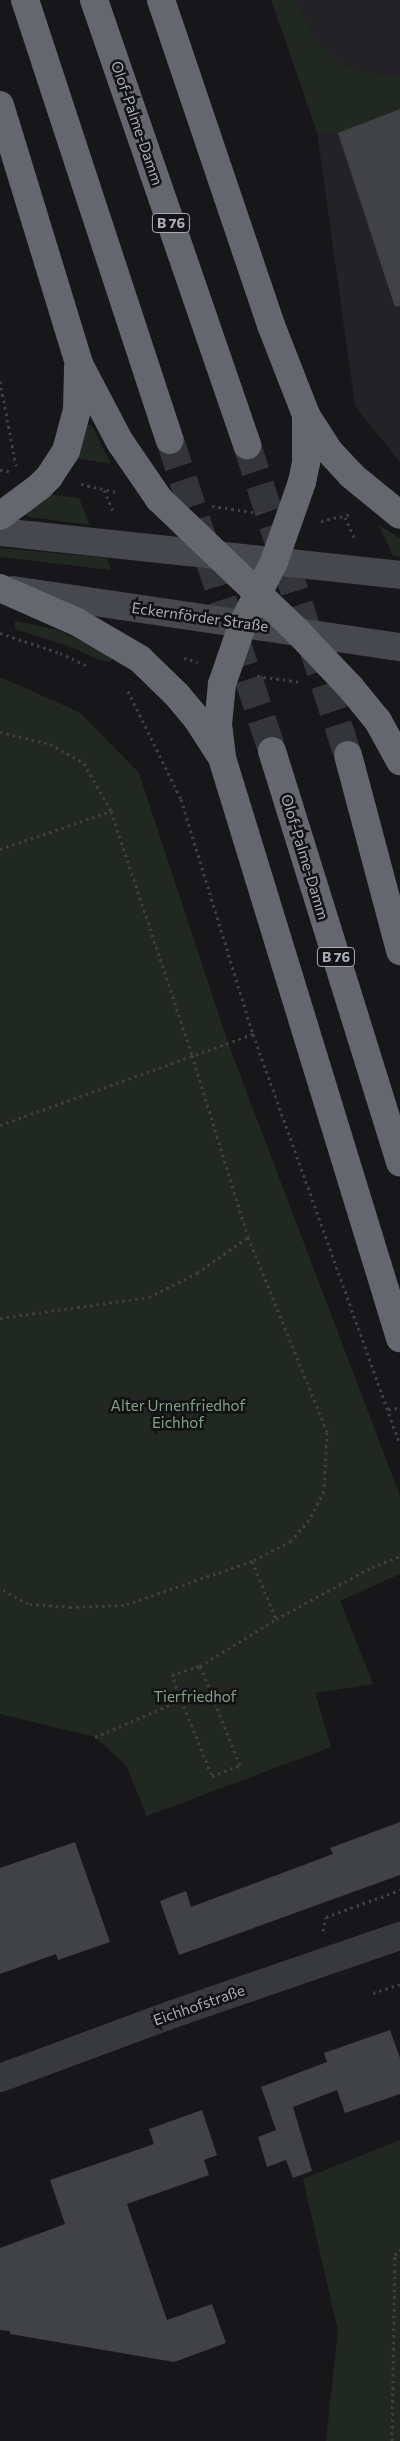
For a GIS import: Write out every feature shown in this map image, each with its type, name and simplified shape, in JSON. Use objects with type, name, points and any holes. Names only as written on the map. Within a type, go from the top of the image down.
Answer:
[{"type":"highway","points":[[25,0],[170,440]]},
{"type":"highway","name":"Olof-Palme-Damm","points":[[94,0],[247,445]]},
{"type":"highway","points":[[161,0],[271,325],[306,415],[329,451],[351,475],[400,515]]},
{"type":"highway","points":[[0,106],[79,364],[110,425],[150,488],[298,632],[378,721],[400,761]]},
{"type":"highway","points":[[0,516],[39,487],[49,477],[66,451],[77,410],[79,364]]},
{"type":"highway","points":[[306,415],[306,462],[302,482],[274,562],[243,622],[218,703],[218,724],[222,758],[400,1338]]},
{"type":"highway","points":[[0,588],[77,622],[140,659],[177,695],[197,719],[222,758]]},
{"type":"highway","name":"Olof-Palme-Damm","points":[[272,751],[400,1163]]},
{"type":"highway","points":[[348,756],[400,951]]},
{"type":"main road","points":[[0,532],[400,575]]},
{"type":"main road","name":"Eckernförder Straße","points":[[0,588],[243,622],[400,647]]},
{"type":"street","name":"Eichhofstraße","points":[[0,2078],[173,2014],[400,1936]]},
{"type":"path","points":[[0,381],[16,471]]},
{"type":"path","points":[[0,633],[60,653],[92,668]]},
{"type":"path","points":[[226,672],[303,682]]},
{"type":"path","points":[[123,682],[182,799],[253,1034],[400,1444]]},
{"type":"path","points":[[0,732],[50,744],[84,764],[111,811],[192,1056],[248,1237],[327,1432],[324,1491],[309,1520],[291,1541],[252,1561],[124,1605],[71,1607],[28,1604],[0,1588]]},
{"type":"path","points":[[0,849],[111,811]]},
{"type":"path","points":[[0,1125],[253,1034]]},
{"type":"path","points":[[0,1318],[149,1296],[197,1273],[248,1237]]},
{"type":"path","points":[[388,1409],[400,1408]]},
{"type":"path","points":[[200,1666],[240,1765],[212,1776],[172,1675],[200,1666],[276,1619],[372,1566],[400,1556]]},
{"type":"path","points":[[252,1561],[276,1619]]},
{"type":"path","points":[[95,1737],[181,1700]]},
{"type":"path","points":[[326,1917],[400,1890]]},
{"type":"path","points":[[373,1993],[400,1984]]},
{"type":"path","points":[[392,2441],[395,2255],[400,2249]]},
{"type":"shaded area","points":[[271,0],[400,0],[400,462],[355,406],[317,132]]},
{"type":"green space","points":[[273,0],[296,0],[316,42],[346,67],[388,77],[400,74],[400,109],[338,133],[317,132]]},
{"type":"green space","points":[[87,424],[93,427],[111,464],[74,458]]},
{"type":"green space","points":[[48,494],[79,498],[90,525],[30,517],[24,514]]},
{"type":"green space","points":[[379,525],[400,538],[400,557],[393,556]]},
{"type":"green space","points":[[0,548],[107,558],[111,570],[0,557]]},
{"type":"green space","points":[[15,621],[57,630],[115,656],[110,662],[100,660],[68,646],[15,629]]},
{"type":"green space","name":"Alter Urnenfriedhof Eichhof","points":[[0,677],[79,712],[139,773],[228,1043],[400,1496],[400,1574],[340,1601],[373,1684],[315,1693],[331,1747],[147,1816],[126,1765],[95,1737],[0,1714]]},
{"type":"green space","points":[[400,2140],[400,2441],[326,2441],[338,2331],[303,2179]]},
{"type":"building","points":[[400,109],[400,306],[395,307],[338,133]]},
{"type":"building","points":[[400,1822],[400,1875],[179,1955],[160,1901],[186,1891],[191,1907],[333,1854],[330,1848]]},
{"type":"building","points":[[75,1842],[110,1942],[58,1960],[56,1954],[0,1974],[0,1868]]},
{"type":"building","points":[[390,2030],[400,2058],[400,2094],[345,2113],[337,2090],[293,2107],[312,2171],[293,2178],[286,2160],[267,2167],[258,2137],[276,2130],[261,2087],[327,2062],[324,2053]]},
{"type":"building","points":[[202,2110],[217,2155],[204,2160],[209,2175],[127,2204],[167,2320],[212,2304],[226,2343],[174,2362],[10,2334],[10,2331],[0,2330],[0,2248],[65,2224],[50,2180],[154,2144],[149,2129]]},
{"type":"tunnel","points":[[170,440],[272,751]]},
{"type":"tunnel","points":[[247,445],[348,755]]},
{"type":"park label","name":"Tierfriedhof","points":[[195,1697]]}]
